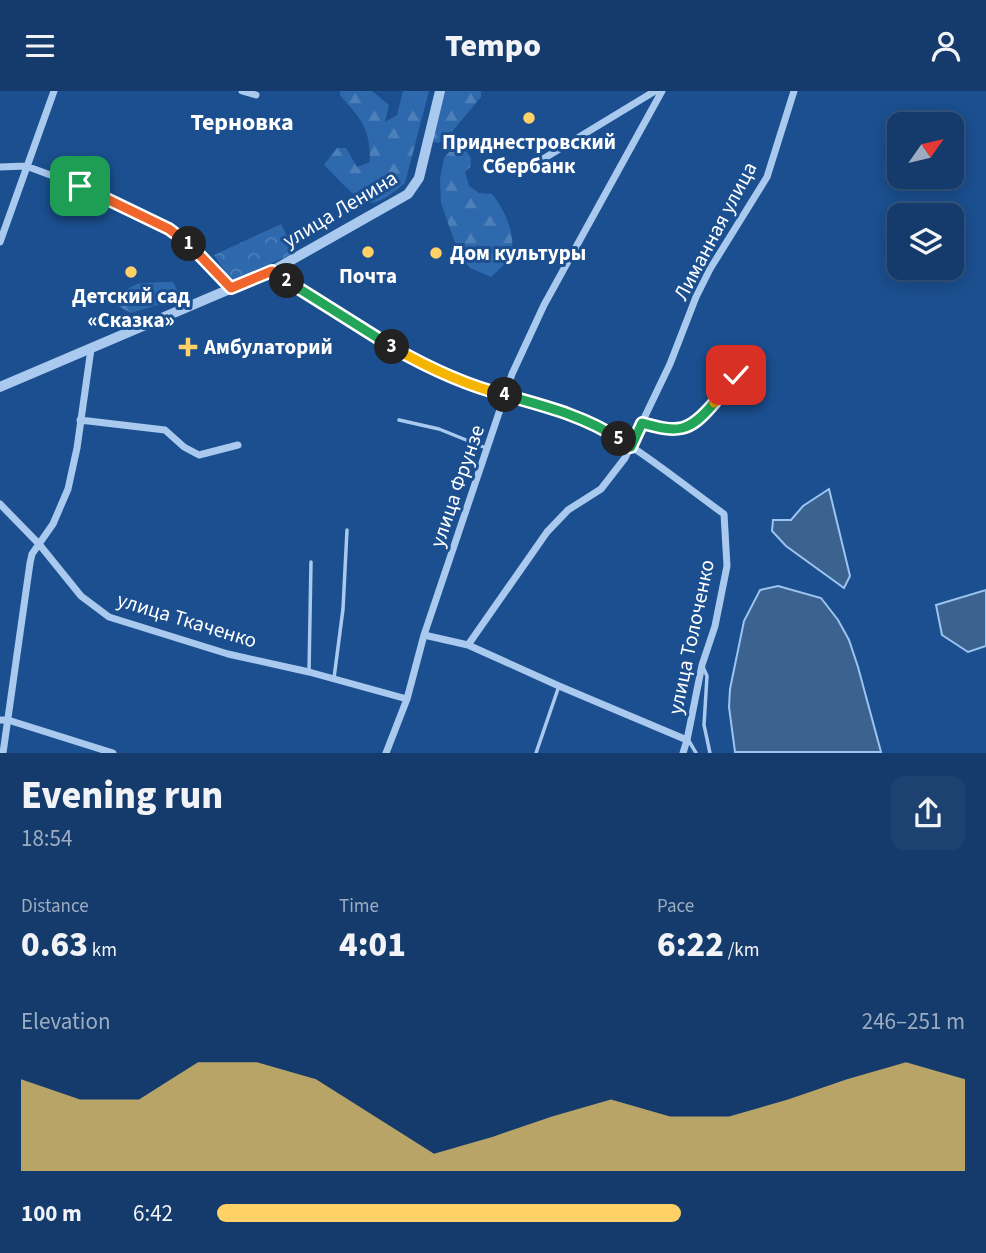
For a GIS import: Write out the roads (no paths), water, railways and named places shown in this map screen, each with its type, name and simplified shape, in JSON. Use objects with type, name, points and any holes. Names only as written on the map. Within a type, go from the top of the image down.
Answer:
[{"type":"street","points":[[0,242],[54,91]]},
{"type":"street","points":[[242,91],[256,95]]},
{"type":"street","name":"улица Ленина","points":[[0,387],[272,271],[383,210],[413,189],[419,178],[440,91]]},
{"type":"street","points":[[538,162],[654,91]]},
{"type":"street","name":"улица Фрунзе","points":[[386,753],[407,699],[424,635],[512,374],[544,305],[662,91]]},
{"type":"street","name":"Лиманная улица","points":[[468,645],[547,532],[568,510],[601,489],[631,447],[710,269],[767,177],[794,91]]},
{"type":"street","points":[[0,167],[26,166],[80,186],[169,229],[206,259],[231,288]]},
{"type":"street","name":"улица Толоченко","points":[[272,271],[411,358],[479,389],[565,412],[606,430],[724,514],[727,566],[715,626],[702,665],[682,753]]},
{"type":"street","points":[[3,753],[4,720],[30,563],[32,554],[53,524],[68,489],[77,448],[91,349]]},
{"type":"street","points":[[642,423],[675,431],[694,424],[728,387],[744,362],[758,354]]},
{"type":"street","points":[[80,420],[165,430],[184,447],[199,455],[238,445]]},
{"type":"street","name":"улица Ткаченко","points":[[0,504],[40,544],[81,596],[109,617],[228,654],[334,678],[407,699]]},
{"type":"street","points":[[424,635],[468,645],[687,740]]},
{"type":"street","points":[[4,720],[113,753]]},
{"type":"lane","points":[[399,420],[439,429],[488,449]]},
{"type":"lane","points":[[334,678],[343,609],[347,530]]},
{"type":"lane","points":[[309,672],[311,562]]},
{"type":"lane","points":[[702,665],[707,676],[704,725],[710,753]]},
{"type":"lane","points":[[536,753],[559,686]]},
{"type":"lane","points":[[687,740],[696,753]]},
{"type":"place","name":"Приднестровский Сбербанк","points":[[529,118]]},
{"type":"place","name":"Почта","points":[[368,252]]},
{"type":"place","name":"Дом культуры","points":[[436,253]]},
{"type":"place","name":"Детский сад «Сказка»","points":[[131,272]]},
{"type":"place","name":"Амбулаторий","points":[[188,347]]},
{"type":"district","name":"Терновка","points":[[242,122]]}]
